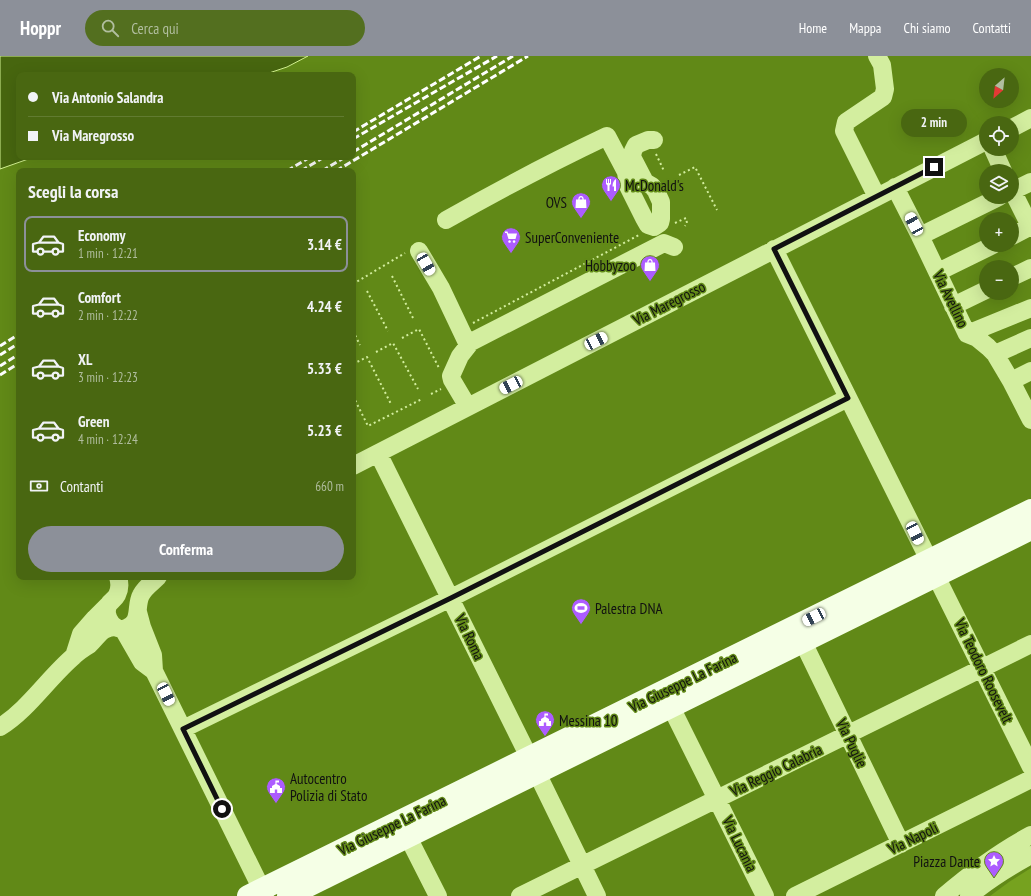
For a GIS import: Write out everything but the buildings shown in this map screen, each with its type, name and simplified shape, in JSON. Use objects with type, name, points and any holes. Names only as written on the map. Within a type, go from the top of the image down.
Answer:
[{"type":"main road","name":"Via Giuseppe La Farina","points":[[288,896],[408,837],[533,765],[672,707],[803,642],[1031,510]]},
{"type":"main road","name":"Via Giuseppe La Farina","points":[[258,894],[533,765],[933,568],[1031,529]]},
{"type":"street","points":[[877,56],[882,65],[885,89],[884,97],[846,122],[844,131],[877,197]]},
{"type":"street","points":[[1019,124],[1031,118]]},
{"type":"street","points":[[446,220],[499,190],[570,153],[607,136],[626,172],[628,186],[644,218],[648,225],[654,227],[660,223],[661,219],[666,218],[656,191],[646,182],[632,157],[636,145],[641,142],[648,140],[655,147]]},
{"type":"street","name":"Via Maregrosso","points":[[356,464],[979,144]]},
{"type":"street","points":[[1019,187],[1031,182]]},
{"type":"street","name":"Via Avellino","points":[[895,188],[938,272],[967,334],[977,338],[995,354],[1029,411]]},
{"type":"street","points":[[920,236],[985,204]]},
{"type":"street","points":[[1019,204],[1031,227],[1019,233]]},
{"type":"street","points":[[468,407],[451,376],[460,356],[470,342],[664,243],[674,248]]},
{"type":"street","name":"Via Teodoro Roosevelt","points":[[774,249],[1031,767]]},
{"type":"street","points":[[413,252],[440,288],[468,345]]},
{"type":"street","points":[[938,272],[979,252]]},
{"type":"street","points":[[1019,274],[1031,268]]},
{"type":"street","points":[[953,306],[979,293]]},
{"type":"street","points":[[967,334],[1031,308]]},
{"type":"street","points":[[995,354],[1031,338]]},
{"type":"street","points":[[1012,381],[1031,371]]},
{"type":"street","points":[[183,729],[451,598],[848,398]]},
{"type":"street","name":"Via Roma","points":[[378,453],[597,896]]},
{"type":"street","points":[[74,656],[81,634],[115,598],[119,590],[118,580]]},
{"type":"street","points":[[0,727],[18,713],[74,656],[103,630],[111,627],[120,628],[133,624],[137,618],[140,595],[145,588],[154,580]]},
{"type":"street","points":[[111,602],[108,607],[107,615],[110,622],[120,628],[142,662],[154,671]]},
{"type":"street","points":[[138,612],[153,655],[154,671],[183,729],[258,894]]},
{"type":"street","name":"Via Puglie","points":[[803,642],[901,844]]},
{"type":"street","name":"Via Reggio Calabria","points":[[520,896],[1031,644]]},
{"type":"street","name":"Via Lucania","points":[[672,707],[765,896]]},
{"type":"street","name":"Via Napoli","points":[[795,896],[1031,779]]},
{"type":"street","points":[[944,896],[976,869],[1031,835]]},
{"type":"street","points":[[408,837],[438,896]]},
{"type":"street","points":[[969,896],[1000,873],[1031,855]]},
{"type":"path","points":[[655,147],[664,171]]},
{"type":"path","points":[[678,175],[695,167],[717,210]]},
{"type":"path","points":[[666,218],[686,218],[687,223],[685,226]]},
{"type":"path","points":[[473,322],[640,234]]},
{"type":"path","points":[[356,282],[413,252]]},
{"type":"path","points":[[392,276],[413,318]]},
{"type":"path","points":[[367,291],[388,331]]},
{"type":"path","points":[[402,338],[419,329],[440,370]]},
{"type":"path","points":[[356,337],[360,345]]},
{"type":"path","points":[[376,352],[393,343],[418,389]]},
{"type":"path","points":[[356,362],[367,356],[391,404]]},
{"type":"path","points":[[356,402],[368,426],[422,399]]},
{"type":"shaded area","points":[[0,56],[308,56],[287,67],[272,72],[16,72],[16,160],[26,160],[0,169]]},
{"type":"shaded area","points":[[1031,868],[1031,896],[990,896],[1009,882]]},
{"type":"railway","points":[[356,130],[481,56]]},
{"type":"railway","points":[[356,137],[497,56]]},
{"type":"railway","points":[[356,150],[513,56]]},
{"type":"railway","points":[[356,159],[528,56]]},
{"type":"railway","points":[[292,168],[305,160]]},
{"type":"railway","points":[[306,168],[319,160]]},
{"type":"railway","points":[[327,168],[340,160]]},
{"type":"railway","points":[[341,168],[354,160]]},
{"type":"railway","points":[[0,346],[16,336]]},
{"type":"railway","points":[[0,355],[16,345]]},
{"type":"railway","points":[[0,366],[16,356]]},
{"type":"railway","points":[[0,375],[16,365]]},
{"type":"place","name":"McDonald's","points":[[611,202]]},
{"type":"place","name":"OVS","points":[[581,219]]},
{"type":"place","name":"SuperConveniente","points":[[511,254]]},
{"type":"place","name":"Hobbyzoo","points":[[650,282]]},
{"type":"place","name":"Palestra DNA","points":[[581,625]]},
{"type":"place","name":"Messina 10","points":[[545,737]]},
{"type":"place","name":"Autocentro Polizia di Stato","points":[[276,804]]},
{"type":"place","name":"Piazza Dante","points":[[994,878]]},
{"type":"route","points":[[222,809],[183,729],[451,598],[848,398],[774,249],[934,167]]}]
